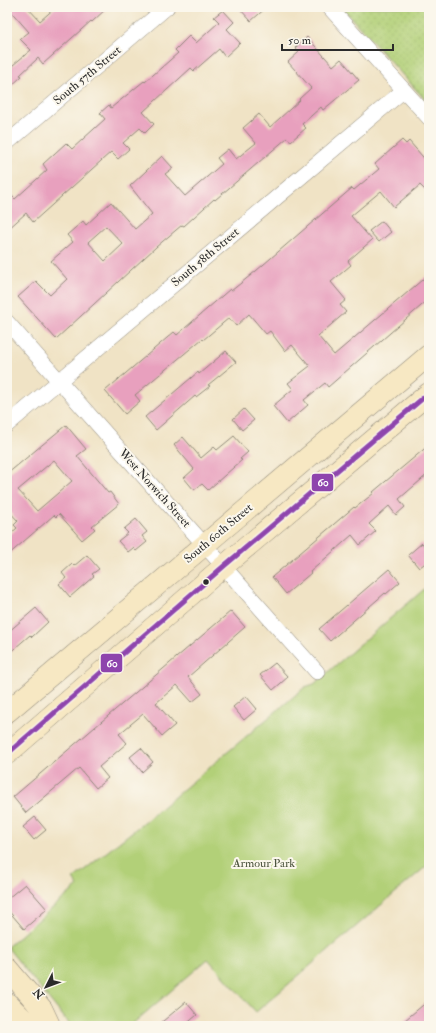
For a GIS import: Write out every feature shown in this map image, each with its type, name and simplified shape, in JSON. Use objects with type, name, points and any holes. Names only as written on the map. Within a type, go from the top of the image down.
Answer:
[{"type":"main road","name":"South 60th Street","points":[[7,712],[429,355]]},
{"type":"main road","points":[[7,754],[224,566],[429,393]]},
{"type":"main road","points":[[7,728],[45,679]]},
{"type":"main road","points":[[7,968],[42,1009],[50,1026]]},
{"type":"main road","points":[[7,1003],[32,1026]]},
{"type":"street","name":"South 57th Street","points":[[7,143],[167,7]]},
{"type":"street","points":[[329,7],[429,118]]},
{"type":"street","name":"South 58th Street","points":[[7,425],[404,90]]},
{"type":"street","name":"West Norwich Street","points":[[7,322],[317,672]]},
{"type":"green space","points":[[341,7],[429,7],[429,104]]},
{"type":"green space","name":"Armour Park","points":[[429,585],[429,864],[256,1012],[208,959],[130,1026],[71,1026],[7,947],[78,886],[73,879],[148,819],[305,687],[314,684]]},
{"type":"building","points":[[7,7],[27,7],[40,21],[56,7],[108,7],[43,64],[38,58],[7,90],[7,70],[31,50],[20,39],[29,32]]},
{"type":"building","points":[[238,7],[267,7],[251,21]]},
{"type":"building","points":[[223,10],[234,22],[227,29],[240,43],[225,57],[219,49],[194,71],[191,68],[143,112],[154,124],[145,133],[140,128],[123,143],[129,149],[118,159],[111,152],[33,222],[26,213],[7,230],[7,191],[15,199],[47,170],[43,164],[66,143],[72,149],[105,119],[100,113],[109,105],[111,108],[144,81],[145,82],[178,53],[175,50],[189,36],[196,43],[219,22],[214,17]]},
{"type":"building","points":[[307,37],[333,66],[341,59],[359,80],[323,110],[321,107],[302,124],[306,128],[291,141],[287,138],[184,226],[182,225],[156,247],[56,339],[18,297],[36,281],[50,295],[67,279],[51,261],[73,242],[67,235],[83,221],[86,225],[111,202],[135,229],[152,214],[130,186],[162,156],[173,168],[165,174],[185,196],[222,164],[217,158],[228,149],[236,159],[256,143],[243,128],[259,114],[270,127],[311,88],[288,62],[299,52],[295,48]],"holes":[[[106,226],[123,244],[105,261],[88,242]]]},
{"type":"building","points":[[402,140],[406,144],[409,141],[429,164],[429,194],[420,185],[394,207],[381,191],[351,216],[372,240],[348,261],[351,265],[331,282],[346,300],[340,305],[346,312],[318,336],[334,355],[429,274],[429,299],[328,387],[325,383],[304,400],[308,405],[287,423],[273,406],[293,389],[288,383],[310,366],[292,345],[285,351],[270,331],[266,334],[249,314],[236,326],[229,318],[203,340],[202,339],[135,395],[140,401],[125,414],[105,391],[174,332],[177,335],[230,289],[231,291],[256,271],[352,188],[354,190],[379,169],[375,164]]},
{"type":"building","points":[[382,221],[391,232],[379,242],[369,231]]},
{"type":"building","points":[[226,351],[236,362],[208,385],[210,386],[196,397],[195,396],[156,430],[145,417],[198,372],[199,374]]},
{"type":"building","points":[[244,409],[254,420],[242,430],[233,419]]},
{"type":"building","points":[[66,425],[86,449],[77,456],[119,504],[92,526],[95,529],[82,540],[59,514],[56,517],[54,515],[7,556],[7,537],[17,528],[14,525],[18,521],[7,509],[7,474]],"holes":[[[54,460],[72,481],[37,511],[18,490]]]},
{"type":"building","points":[[234,436],[248,452],[240,459],[242,460],[208,490],[202,484],[194,490],[184,478],[194,469],[174,445],[183,437],[201,458],[214,447],[217,450]]},
{"type":"building","points":[[429,445],[429,473],[399,499],[405,507],[396,515],[389,506],[369,524],[376,531],[360,545],[352,535],[286,594],[272,577],[354,507],[355,508],[374,493],[373,492]]},
{"type":"building","points":[[136,519],[147,532],[142,536],[147,542],[136,551],[133,548],[128,552],[118,541],[128,533],[124,529]]},
{"type":"building","points":[[422,543],[429,551],[429,560],[419,568],[408,555]]},
{"type":"building","points":[[87,555],[99,569],[92,574],[94,576],[70,597],[59,584],[66,578],[62,573],[72,564],[74,566]]},
{"type":"building","points":[[389,569],[400,582],[386,594],[385,593],[330,641],[319,629]]},
{"type":"building","points":[[36,608],[48,622],[32,637],[30,635],[7,655],[7,633]]},
{"type":"building","points":[[231,611],[245,627],[188,677],[202,694],[192,702],[177,685],[156,703],[175,725],[162,736],[143,714],[119,734],[127,743],[99,767],[108,778],[96,788],[79,768],[26,813],[13,797]]},
{"type":"building","points":[[275,663],[288,677],[273,690],[260,675]]},
{"type":"building","points":[[246,696],[257,709],[244,720],[233,707]]},
{"type":"building","points":[[141,748],[153,762],[142,772],[130,757]]},
{"type":"building","points":[[35,817],[46,830],[34,840],[23,827]]},
{"type":"building","points":[[25,884],[47,909],[24,929],[7,909],[7,899]]},
{"type":"building","points":[[429,1000],[429,1026],[398,1026]]},
{"type":"building","points":[[186,1002],[197,1015],[184,1026],[157,1026]]},
{"type":"transit line","name":"60","points":[[7,754],[224,566],[429,393]]}]
